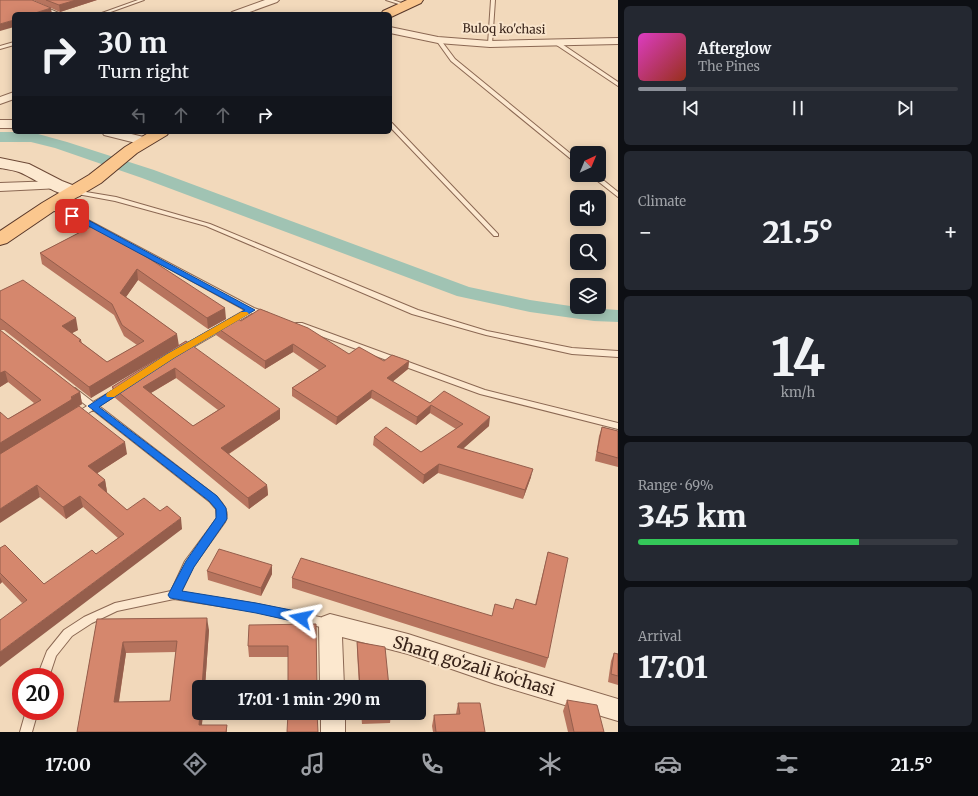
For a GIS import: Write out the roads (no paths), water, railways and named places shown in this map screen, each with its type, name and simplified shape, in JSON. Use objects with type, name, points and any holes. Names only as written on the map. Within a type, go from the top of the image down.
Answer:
[{"type":"main road","points":[[391,12],[417,0]]},
{"type":"main road","points":[[0,238],[95,179],[138,146],[158,134]]},
{"type":"main road","points":[[0,163],[23,168],[41,176],[56,186],[74,192]]},
{"type":"street","points":[[241,12],[274,0]]},
{"type":"street","name":"Buloq ko'chasi","points":[[392,32],[438,40],[490,44],[618,42]]},
{"type":"street","points":[[0,101],[12,96]]},
{"type":"street","points":[[0,124],[12,124]]},
{"type":"street","points":[[112,134],[138,146]]},
{"type":"street","points":[[0,187],[56,186]]},
{"type":"street","points":[[330,624],[332,680]]},
{"type":"street","name":"Sharq goʻzali koʻchasi","points":[[330,624],[408,644],[495,673],[618,710]]},
{"type":"street","points":[[333,720],[333,732]]},
{"type":"lane","points":[[25,0],[54,12]]},
{"type":"lane","points":[[107,12],[142,0]]},
{"type":"lane","points":[[388,0],[405,5]]},
{"type":"lane","points":[[490,44],[493,0]]},
{"type":"lane","points":[[438,40],[453,60],[570,156]]},
{"type":"lane","points":[[557,43],[618,84]]},
{"type":"lane","points":[[0,48],[12,44]]},
{"type":"lane","points":[[392,126],[496,235]]},
{"type":"lane","points":[[602,182],[618,195]]},
{"type":"lane","points":[[74,192],[116,199],[208,225],[415,312],[486,333],[572,350],[618,354]]},
{"type":"lane","points":[[48,207],[84,220],[251,310],[273,317]]},
{"type":"lane","points":[[177,352],[251,310]]},
{"type":"lane","points":[[288,322],[483,392],[618,426]]},
{"type":"lane","points":[[66,423],[132,381]]},
{"type":"lane","points":[[62,382],[213,498],[221,508],[222,519],[190,564],[174,595]]},
{"type":"lane","points":[[46,668],[51,654],[68,633],[88,620],[116,607],[174,595],[256,608],[330,624]]},
{"type":"lane","points":[[26,732],[29,720]]},
{"type":"waterway","points":[[0,137],[31,137],[61,145],[148,174],[464,292],[530,306],[594,315],[618,316]]}]
